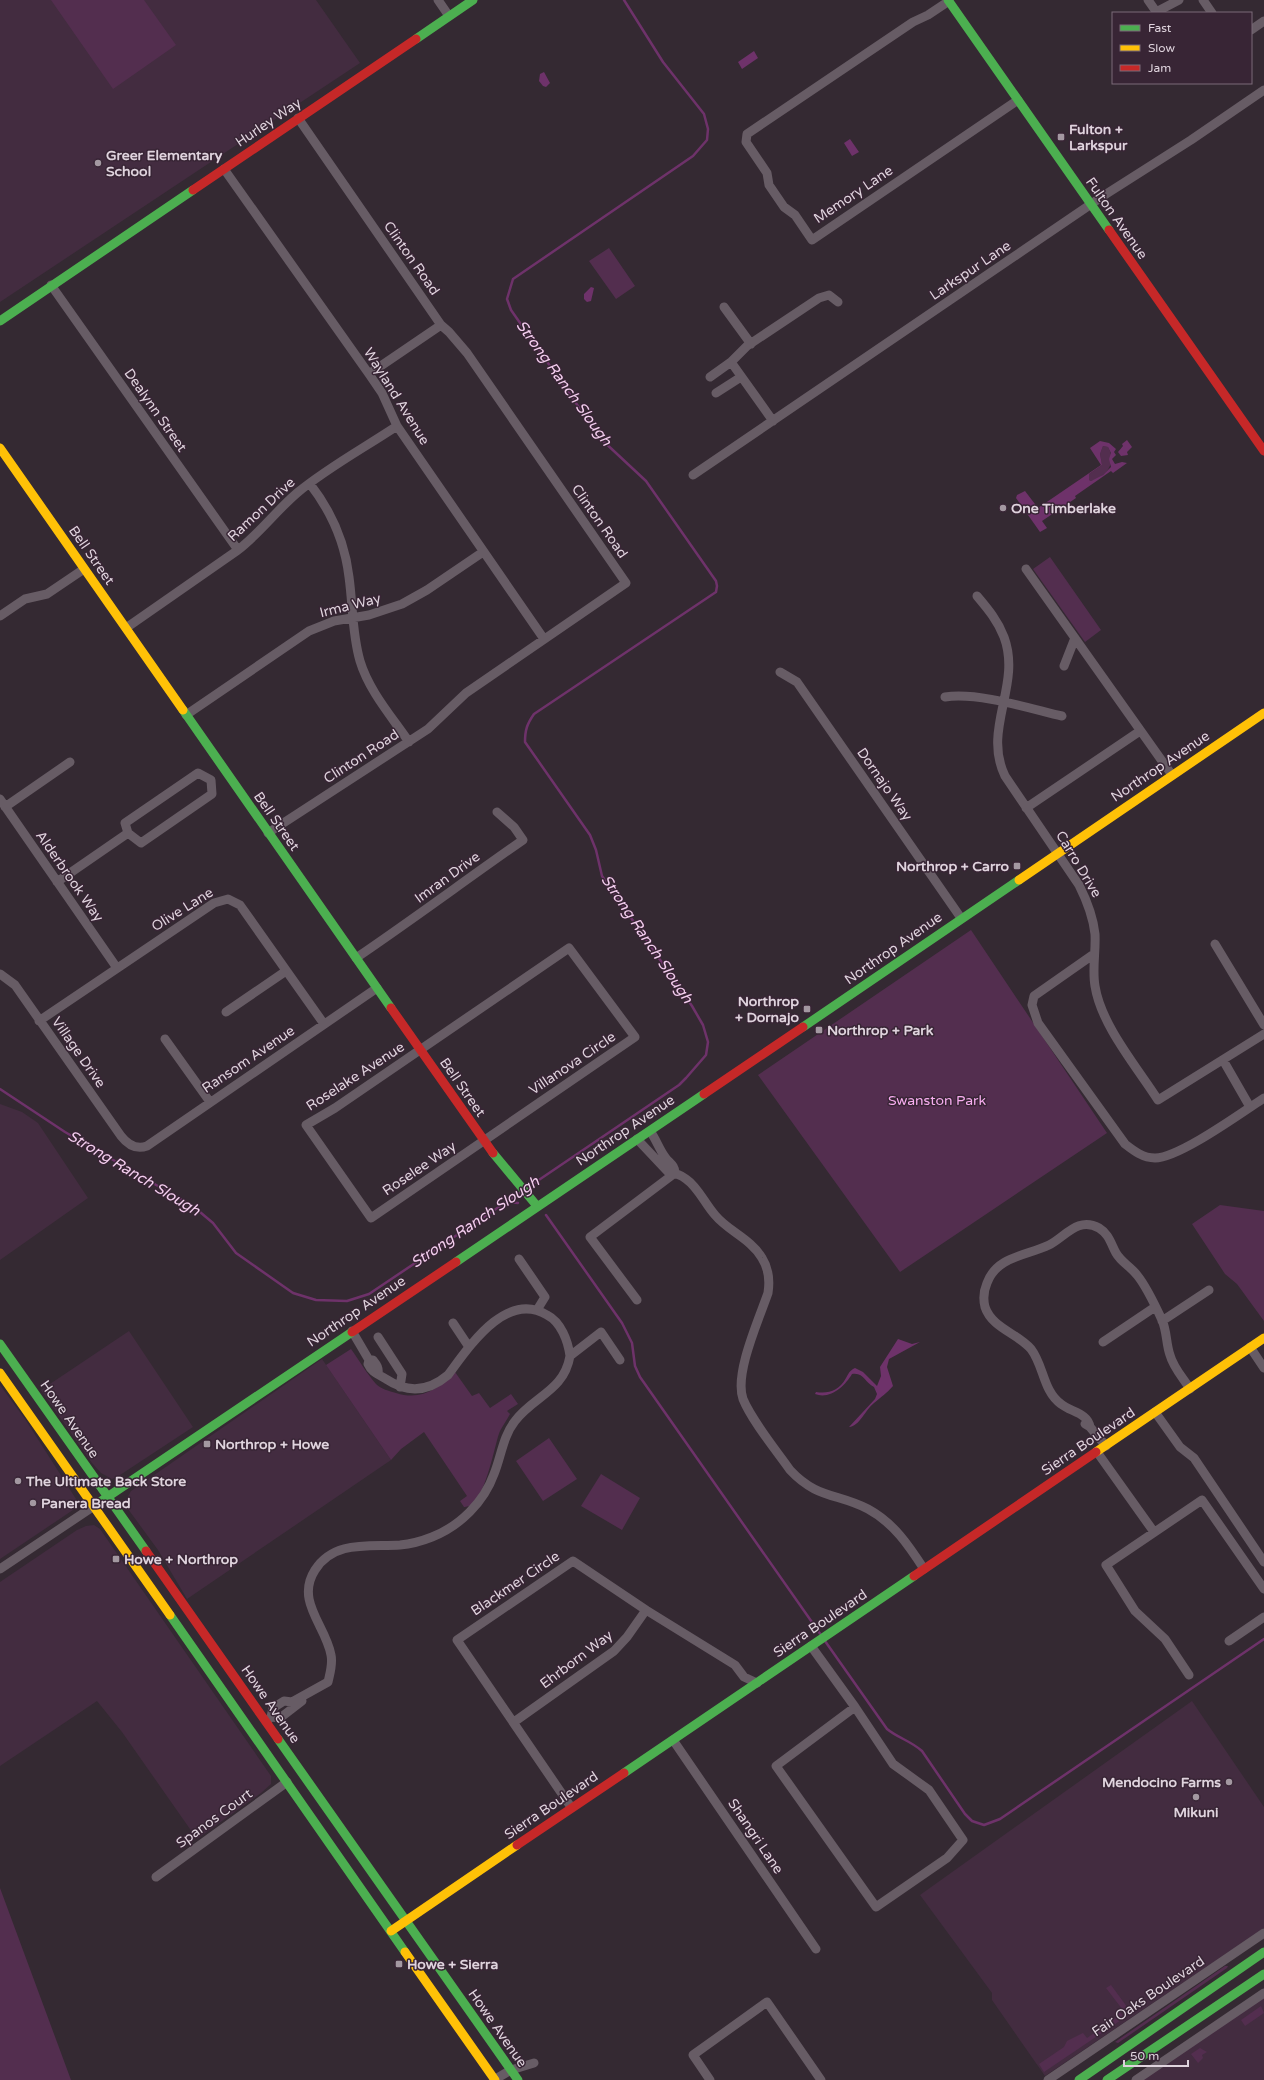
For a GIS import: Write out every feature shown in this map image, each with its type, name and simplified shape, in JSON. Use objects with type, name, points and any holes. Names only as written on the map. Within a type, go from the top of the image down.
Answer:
[{"type":"street","points":[[438,0],[449,16]]},
{"type":"street","name":"Hurley Way","points":[[0,321],[473,0]]},
{"type":"street","name":"Fulton Avenue","points":[[948,0],[1264,451]]},
{"type":"street","name":"Memory Lane","points":[[948,0],[928,15],[912,22],[747,134],[746,142],[767,173],[769,185],[781,202],[795,215],[812,240],[1018,100]]},
{"type":"street","points":[[1148,0],[1155,10],[1158,11],[1178,0]]},
{"type":"street","points":[[1203,0],[1211,12]]},
{"type":"street","points":[[1252,29],[1264,21]]},
{"type":"street","name":"Larkspur Lane","points":[[693,476],[1264,90]]},
{"type":"street","name":"Clinton Road","points":[[268,833],[428,729],[466,693],[626,583],[467,353],[441,325],[298,118]]},
{"type":"street","name":"Wayland Avenue","points":[[224,169],[382,393],[397,426],[544,639]]},
{"type":"street","name":"Dealynn Street","points":[[52,285],[238,550]]},
{"type":"street","points":[[710,377],[731,362],[751,344],[822,296],[832,296],[838,302]]},
{"type":"street","points":[[724,307],[751,344]]},
{"type":"street","points":[[369,374],[441,325]]},
{"type":"street","points":[[731,362],[773,421]]},
{"type":"street","points":[[716,393],[741,377]]},
{"type":"street","name":"Ramon Drive","points":[[126,628],[254,538],[284,506],[310,484],[397,426]]},
{"type":"street","name":"Bell Street","points":[[1,452],[126,628],[494,1156],[520,1182],[537,1206]]},
{"type":"street","points":[[310,484],[324,505],[341,540],[350,578],[357,651],[366,676],[409,742]]},
{"type":"street","name":"Irma Way","points":[[186,715],[309,631],[334,621],[386,611],[402,604],[427,590],[483,552]]},
{"type":"street","points":[[0,616],[25,599],[48,594],[84,569]]},
{"type":"street","points":[[1026,570],[1172,775]]},
{"type":"street","name":"Carro Drive","points":[[977,596],[993,615],[1005,638],[1009,670],[1004,703],[997,733],[998,758],[1005,776],[1079,885],[1091,912],[1095,934],[1095,986],[1104,1015],[1158,1100],[1264,1034]]},
{"type":"street","points":[[1064,666],[1074,638]]},
{"type":"street","name":"Dornajo Way","points":[[780,672],[797,682],[961,918]]},
{"type":"street","points":[[945,697],[969,696],[1062,716]]},
{"type":"street","name":"Northrop Avenue","points":[[0,1569],[650,1131],[1264,713]]},
{"type":"street","points":[[1026,808],[1140,731]]},
{"type":"street","points":[[2,803],[70,762]]},
{"type":"street","points":[[211,780],[225,770]]},
{"type":"street","points":[[198,773],[211,780],[212,794],[141,843],[128,834],[125,823],[198,773]]},
{"type":"street","name":"Alderbrook Way","points":[[2,803],[117,968]]},
{"type":"street","name":"Imran Drive","points":[[356,958],[430,908],[446,894],[523,840],[514,827],[497,812]]},
{"type":"street","points":[[57,882],[128,834]]},
{"type":"street","name":"Olive Lane","points":[[39,1020],[214,903],[228,899],[240,905],[324,1024]]},
{"type":"street","points":[[1215,944],[1264,1025]]},
{"type":"street","name":"Villanova Circle","points":[[420,1050],[569,948],[634,1037],[483,1140]]},
{"type":"street","points":[[1094,954],[1034,996],[1032,1005],[1038,1024],[1125,1144],[1142,1156],[1156,1158],[1174,1154],[1264,1098]]},
{"type":"street","points":[[226,1012],[286,971]]},
{"type":"street","name":"Village Drive","points":[[0,974],[15,985],[121,1136],[134,1147]]},
{"type":"street","name":"Ransom Avenue","points":[[134,1147],[147,1146],[377,988]]},
{"type":"street","points":[[165,1039],[210,1102]]},
{"type":"street","name":"Roselake Avenue","points":[[371,1218],[306,1125],[335,1108],[420,1050]]},
{"type":"street","points":[[1223,1060],[1250,1107]]},
{"type":"street","points":[[650,1131],[659,1144],[661,1159]]},
{"type":"street","points":[[637,1139],[661,1159],[669,1173],[675,1173],[687,1179],[715,1215],[751,1245],[766,1264],[769,1282],[768,1293],[742,1372],[741,1390],[748,1409],[790,1470],[798,1479],[818,1492],[857,1504],[881,1517],[905,1540],[924,1569]]},
{"type":"street","name":"Roselee Way","points":[[371,1218],[483,1140]]},
{"type":"street","points":[[637,1300],[590,1237],[675,1173]]},
{"type":"street","points":[[1106,1446],[1090,1427],[1089,1420],[1061,1404],[1053,1396],[1031,1350],[1022,1340],[998,1325],[991,1318],[985,1304],[984,1294],[986,1285],[993,1271],[1007,1260],[1048,1245],[1076,1227],[1092,1225],[1105,1233],[1116,1253],[1137,1275],[1155,1307],[1162,1321],[1170,1355],[1190,1389]]},
{"type":"street","points":[[518,1259],[544,1297],[537,1310]]},
{"type":"street","points":[[1162,1321],[1209,1290]]},
{"type":"street","points":[[1103,1342],[1155,1307]]},
{"type":"street","points":[[214,1677],[225,1682],[254,1722],[260,1724],[269,1719],[273,1708],[284,1701],[293,1704],[328,1682],[332,1662],[328,1646],[310,1608],[308,1598],[312,1576],[319,1564],[328,1555],[345,1548],[401,1545],[419,1542],[444,1532],[457,1523],[469,1513],[488,1487],[506,1438],[515,1421],[559,1382],[568,1368],[570,1356],[567,1343],[560,1327],[549,1316],[537,1310],[524,1309],[507,1314],[484,1330],[448,1375],[433,1386],[418,1389],[400,1387],[374,1373],[368,1364],[369,1360],[352,1331]]},
{"type":"street","points":[[453,1323],[469,1347]]},
{"type":"street","points":[[570,1356],[601,1332],[620,1360]]},
{"type":"street","points":[[378,1337],[402,1374],[400,1387]]},
{"type":"street","name":"Sierra Boulevard","points":[[391,1932],[571,1807],[673,1740],[1264,1338]]},
{"type":"street","name":"Howe Avenue","points":[[0,1344],[107,1497],[269,1719],[350,1841],[517,2080]]},
{"type":"street","points":[[1250,1347],[1264,1368]]},
{"type":"street","points":[[0,1373],[495,2080],[511,2070],[534,2063],[517,2080]]},
{"type":"street","points":[[1155,1412],[1180,1447],[1194,1458],[1264,1562]]},
{"type":"street","points":[[1097,1452],[1154,1532]]},
{"type":"street","points":[[1189,1676],[1165,1639],[1135,1611],[1106,1564],[1202,1500],[1264,1589]]},
{"type":"street","name":"Blackmer Circle","points":[[571,1807],[457,1640],[572,1561],[646,1610],[735,1665],[744,1676],[757,1683]]},
{"type":"street","name":"Ehrborn Way","points":[[514,1722],[614,1651],[627,1637],[646,1610]]},
{"type":"street","points":[[1229,1641],[1264,1617]]},
{"type":"street","points":[[819,1641],[855,1707],[893,1764],[929,1790],[963,1840],[947,1858],[876,1907],[776,1766],[855,1707]]},
{"type":"street","name":"Shangri Lane","points":[[673,1740],[816,1949]]},
{"type":"street","points":[[287,1782],[301,1789],[333,1835],[350,1841]]},
{"type":"street","name":"Spanos Court","points":[[156,1877],[287,1782]]},
{"type":"street","name":"Fair Oaks Boulevard","points":[[1048,2080],[1264,1934]]},
{"type":"street","name":"Fair Oaks Boulevard","points":[[1079,2080],[1264,1952]]},
{"type":"street","points":[[1240,1968],[1254,1968],[1264,1963]]},
{"type":"street","points":[[1108,2080],[1264,1974]]},
{"type":"street","points":[[1197,1998],[1202,2001],[1210,2000],[1233,1986],[1250,1984]]},
{"type":"street","points":[[1136,2080],[1264,1993]]},
{"type":"street","points":[[710,2080],[693,2055],[767,2002],[821,2080]]},
{"type":"street","points":[[1126,2068],[1128,2056],[1165,2028],[1165,2020]]},
{"type":"street","points":[[1094,2080],[1114,2064],[1116,2054]]},
{"type":"shaded area","points":[[0,0],[316,0],[360,63],[0,302]]},
{"type":"shaded area","points":[[754,51],[758,58],[742,69],[738,62]]},
{"type":"shaded area","points":[[544,72],[550,83],[546,87],[539,81],[540,74]]},
{"type":"shaded area","points":[[850,139],[859,152],[852,156],[844,143]]},
{"type":"shaded area","points":[[591,287],[594,288],[591,301],[587,302],[584,299],[584,294]]},
{"type":"shaded area","points":[[1127,440],[1132,447],[1127,452],[1128,455],[1121,456],[1118,452],[1123,446],[1122,444]]},
{"type":"shaded area","points":[[1100,441],[1109,443],[1116,449],[1114,452],[1116,455],[1112,459],[1115,464],[1122,462],[1127,463],[1113,473],[1111,471],[1075,496],[1076,498],[1042,521],[1047,528],[1040,532],[1016,498],[1017,495],[1025,491],[1038,508],[1101,465],[1090,448]],"holes":[[[1103,446],[1108,447],[1111,453],[1109,459],[1111,467],[1103,475],[1091,481],[1089,480],[1089,474],[1102,465],[1100,454]]]},
{"type":"shaded area","points":[[0,1104],[22,1112],[38,1123],[88,1198],[0,1260]]},
{"type":"shaded area","points":[[129,1331],[193,1427],[112,1479],[101,1473],[92,1463],[41,1390]]},
{"type":"shaded area","points":[[898,1339],[912,1344],[920,1342],[889,1359],[887,1367],[893,1386],[871,1406],[856,1424],[849,1427],[875,1399],[877,1394],[874,1387],[862,1376],[852,1374],[836,1391],[826,1395],[815,1394],[816,1392],[829,1392],[837,1389],[850,1371],[855,1368],[863,1372],[877,1386],[881,1376],[880,1367]]},
{"type":"shaded area","points":[[322,1359],[391,1460],[187,1599],[158,1550],[128,1509],[127,1498],[131,1491]]},
{"type":"shaded area","points":[[0,1385],[25,1419],[76,1499],[76,1506],[73,1510],[0,1559]]},
{"type":"shaded area","points":[[94,1525],[100,1529],[271,1776],[271,1784],[261,1793],[197,1839],[122,1732],[97,1701],[0,1766],[0,1582],[77,1530],[86,1526]]},
{"type":"shaded area","points":[[1192,1701],[1264,1807],[1264,1928],[1045,2076],[992,2000],[992,1993],[920,1895]]},
{"type":"shaded area","points":[[1264,1998],[1264,2080],[1133,2080]]},
{"type":"green space","points":[[51,0],[144,0],[176,45],[113,89]]},
{"type":"green space","points":[[609,248],[635,286],[616,299],[589,261]]},
{"type":"green space","points":[[1103,446],[1108,447],[1111,453],[1111,463],[1109,468],[1102,476],[1091,481],[1089,480],[1089,474],[1102,465],[1100,454]]},
{"type":"green space","points":[[1050,557],[1101,630],[1085,642],[1033,569]]},
{"type":"green space","name":"Swanston Park","points":[[971,930],[1107,1133],[900,1272],[758,1075]]},
{"type":"green space","points":[[1220,1205],[1264,1211],[1264,1321],[1237,1284],[1225,1274],[1192,1224]]},
{"type":"green space","points":[[351,1349],[378,1386],[396,1393],[413,1395],[428,1392],[442,1384],[455,1372],[472,1396],[479,1393],[490,1408],[511,1394],[518,1404],[507,1411],[510,1414],[500,1431],[488,1475],[478,1498],[471,1505],[464,1507],[460,1501],[467,1496],[424,1432],[401,1449],[391,1460],[326,1365]]},
{"type":"green space","points":[[549,1438],[577,1479],[543,1501],[516,1461]]},
{"type":"green space","points":[[601,1474],[640,1498],[622,1530],[581,1506]]},
{"type":"green space","points":[[0,1888],[71,2080],[0,2080]]},
{"type":"green space","points":[[1225,1966],[1228,1966],[1118,2043],[1115,2042]]},
{"type":"green space","points":[[1111,1985],[1130,2011],[1126,2014],[1106,1988]]},
{"type":"green space","points":[[1261,2006],[1264,2013],[1245,2026],[1241,2020]]},
{"type":"green space","points":[[1118,2009],[1124,2018],[1044,2072],[1039,2064],[1064,2047],[1067,2041],[1083,2033],[1087,2038],[1116,2018],[1114,2013]]},
{"type":"green space","points":[[1200,2048],[1207,2052],[1202,2055],[1203,2058],[1198,2063],[1191,2054]]},
{"type":"waterway","name":"Strong Ranch Slough","points":[[527,1188],[679,1085],[706,1055],[708,1042],[703,1025],[692,1006],[602,876],[596,850],[590,835],[525,742],[527,727],[534,714],[716,592],[717,586],[716,581],[646,481],[601,439],[511,310],[507,299],[513,279],[693,156],[707,140],[708,129],[704,114],[663,62],[624,0]]},
{"type":"waterway","name":"Strong Ranch Slough","points":[[0,1089],[65,1132],[194,1207],[213,1223],[236,1253],[293,1293],[316,1300],[347,1301],[369,1294],[521,1192]]},
{"type":"waterway","points":[[507,1202],[518,1203]]},
{"type":"waterway","points":[[546,1215],[622,1323],[632,1343],[635,1366],[640,1377],[821,1635]]},
{"type":"waterway","points":[[825,1641],[887,1729],[922,1751],[965,1814],[972,1821],[984,1825],[1000,1819],[1264,1639]]},
{"type":"traffic: fast","points":[[416,39],[473,0]]},
{"type":"traffic: fast","points":[[948,0],[1109,230]]},
{"type":"traffic: fast","points":[[0,321],[193,190]]},
{"type":"traffic: fast","points":[[183,710],[391,1008]]},
{"type":"traffic: fast","points":[[803,1027],[1019,880]]},
{"type":"traffic: fast","points":[[456,1262],[704,1094]]},
{"type":"traffic: fast","points":[[493,1153],[537,1206]]},
{"type":"traffic: fast","points":[[94,1506],[352,1332]]},
{"type":"traffic: fast","points":[[0,1344],[146,1551]]},
{"type":"traffic: fast","points":[[624,1773],[914,1576]]},
{"type":"traffic: fast","points":[[170,1615],[405,1952]]},
{"type":"traffic: fast","points":[[278,1739],[518,2080]]},
{"type":"traffic: fast","points":[[1079,2080],[1264,1952]]},
{"type":"traffic: fast","points":[[1107,2080],[1264,1974]]},
{"type":"traffic: slow","points":[[0,448],[183,710]]},
{"type":"traffic: slow","points":[[1019,880],[1264,713]]},
{"type":"traffic: slow","points":[[1096,1452],[1264,1338]]},
{"type":"traffic: slow","points":[[0,1373],[170,1615]]},
{"type":"traffic: slow","points":[[391,1931],[517,1845]]},
{"type":"traffic: slow","points":[[405,1952],[495,2080]]},
{"type":"traffic: jam","points":[[193,190],[416,39]]},
{"type":"traffic: jam","points":[[1109,230],[1264,451]]},
{"type":"traffic: jam","points":[[391,1008],[493,1153]]},
{"type":"traffic: jam","points":[[704,1094],[803,1027]]},
{"type":"traffic: jam","points":[[352,1332],[456,1262]]},
{"type":"traffic: jam","points":[[914,1576],[1096,1452]]},
{"type":"traffic: jam","points":[[146,1551],[278,1739]]},
{"type":"traffic: jam","points":[[517,1845],[624,1773]]},
{"type":"place","name":"Fulton + Larkspur","points":[[1061,137]]},
{"type":"place","name":"Greer Elementary School","points":[[98,163]]},
{"type":"place","name":"One Timberlake","points":[[1003,508]]},
{"type":"place","name":"Northrop + Carro","points":[[1017,866]]},
{"type":"place","name":"Northrop + Dornajo","points":[[807,1009]]},
{"type":"place","name":"Northrop + Park","points":[[819,1030]]},
{"type":"place","name":"Northrop + Howe","points":[[207,1444]]},
{"type":"place","name":"The Ultimate Back Store","points":[[18,1481]]},
{"type":"place","name":"Panera Bread","points":[[33,1503]]},
{"type":"place","name":"Howe + Northrop","points":[[116,1559]]},
{"type":"place","name":"Mendocino Farms","points":[[1229,1782]]},
{"type":"place","name":"Mikuni","points":[[1196,1797]]},
{"type":"place","name":"Howe + Sierra","points":[[399,1964]]}]
